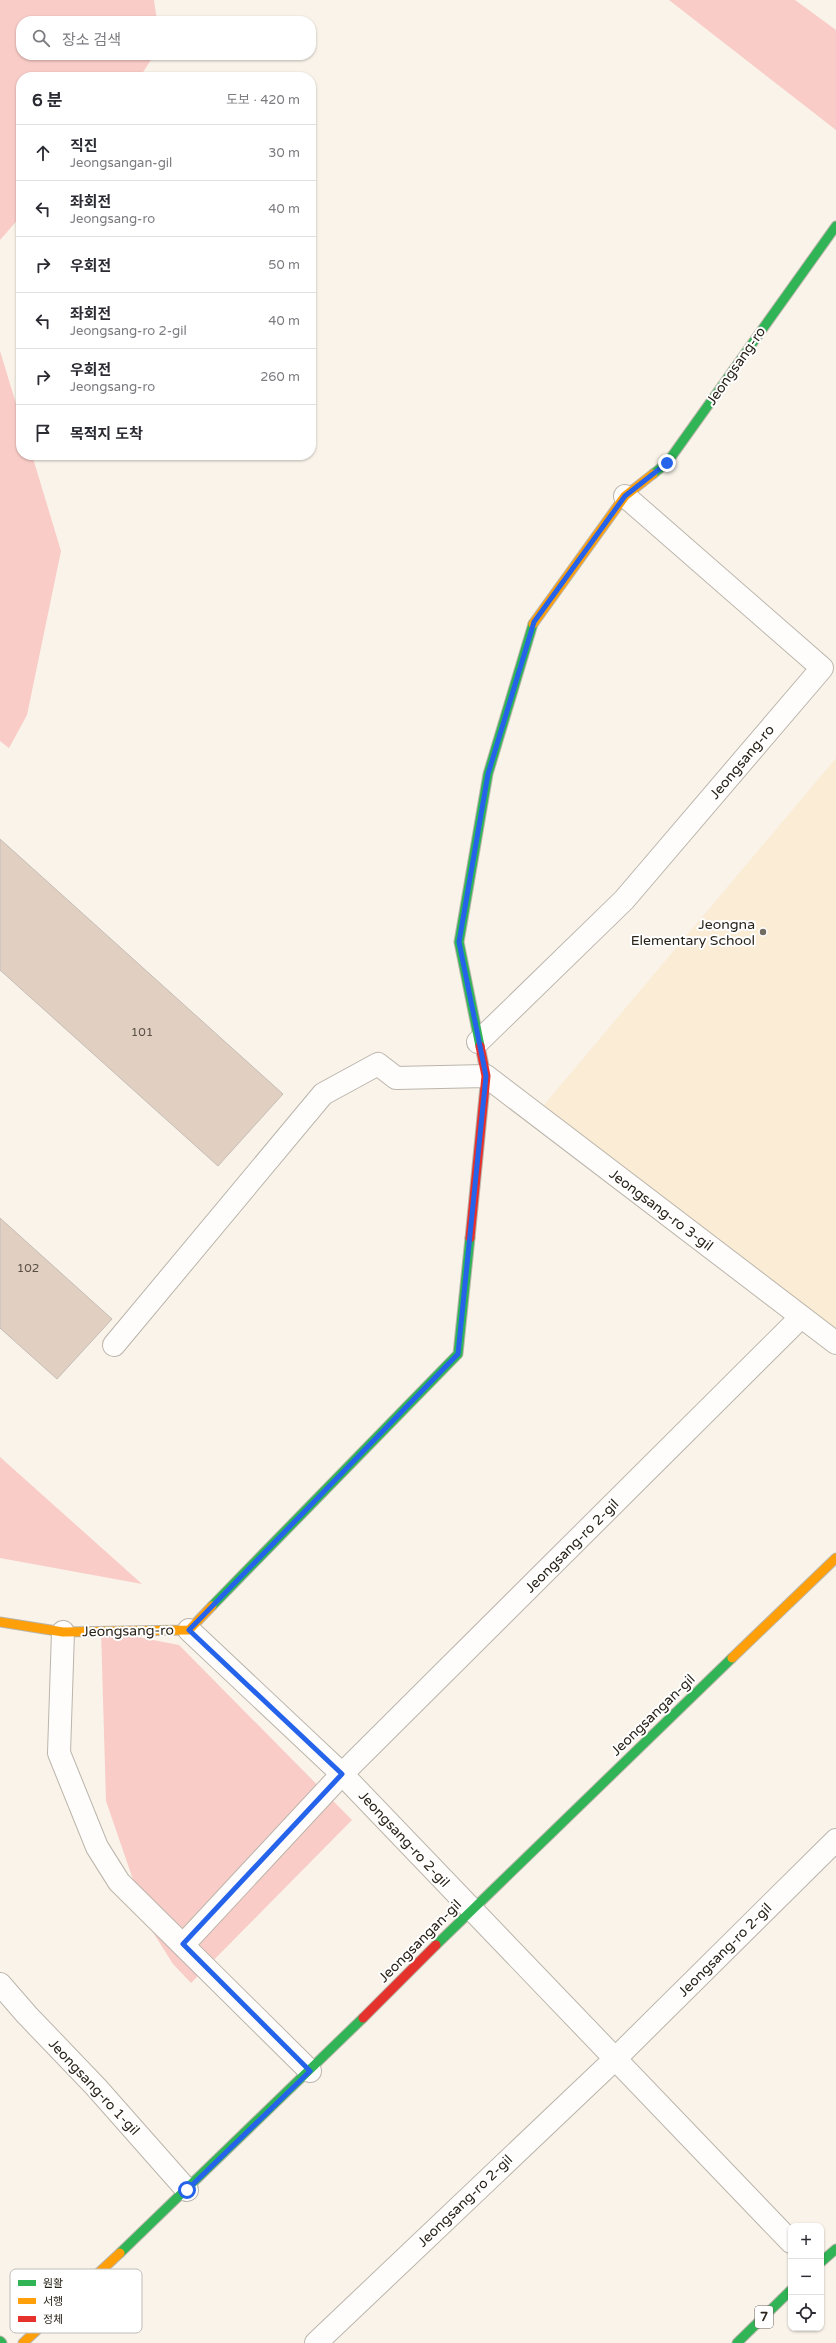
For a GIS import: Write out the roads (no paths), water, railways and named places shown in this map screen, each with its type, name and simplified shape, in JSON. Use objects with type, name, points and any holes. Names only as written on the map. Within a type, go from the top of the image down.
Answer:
[{"type":"street","name":"Jeongsang-ro","points":[[0,1622],[63,1632],[189,1630],[458,1354],[486,1076],[459,942],[488,774],[534,622],[625,496],[667,463],[836,226]]},
{"type":"street","name":"Jeongsang-ro","points":[[478,1042],[624,900],[822,668],[625,496]]},
{"type":"street","points":[[114,1345],[324,1094],[378,1064],[396,1078],[486,1076]]},
{"type":"street","name":"Jeongsang-ro 3-gil","points":[[486,1076],[836,1344]]},
{"type":"street","name":"Jeongsang-ro 2-gil","points":[[342,1774],[801,1317]]},
{"type":"street","name":"Jeongsangan-gil","points":[[102,2269],[187,2190],[310,2071],[471,1910],[836,1558]]},
{"type":"street","name":"Jeongsang-ro 2-gil","points":[[189,1630],[342,1774],[788,2239]]},
{"type":"street","name":"Jeongsang-ro","points":[[63,1632],[59,1753],[97,1847],[119,1882],[310,2071]]},
{"type":"street","points":[[183,1944],[342,1774]]},
{"type":"street","name":"Jeongsang-ro 2-gil","points":[[316,2343],[615,2059],[836,1840]]},
{"type":"street","name":"Jeongsang-ro 1-gil","points":[[0,1984],[27,2015],[96,2087],[187,2190]]},
{"type":"street","points":[[824,2259],[836,2249]]},
{"type":"street","name":"7","points":[[737,2343],[788,2293]]},
{"type":"street","name":"Jeongsangan-gil","points":[[23,2343],[34,2333]]},
{"type":"place","name":"Jeongna Elementary School","points":[[763,932]]}]
